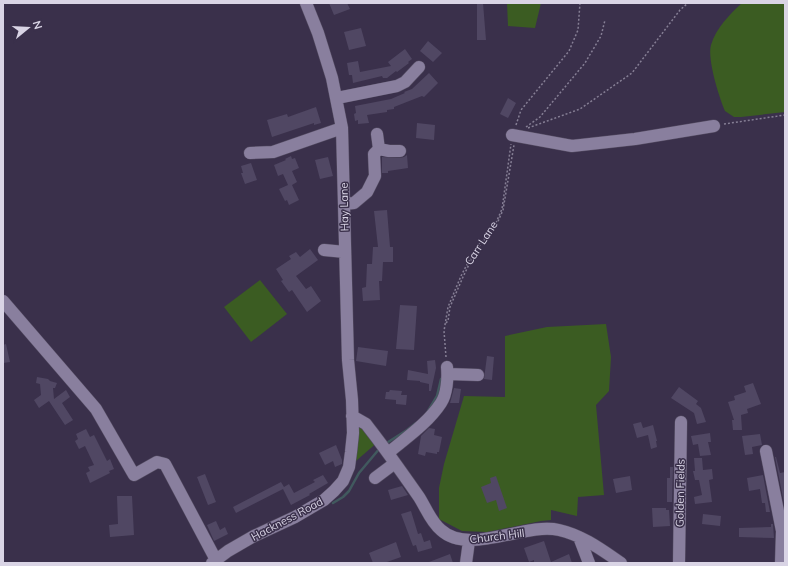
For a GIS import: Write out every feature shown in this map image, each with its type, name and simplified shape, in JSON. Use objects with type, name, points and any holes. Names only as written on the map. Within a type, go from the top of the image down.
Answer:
[{"type":"street","name":"Hay Lane","points":[[306,3],[318,33],[337,98],[342,128],[348,360],[352,416]]},
{"type":"street","points":[[337,98],[397,86],[405,82],[419,67]]},
{"type":"street","points":[[514,135],[572,146],[635,139],[714,126]]},
{"type":"street","points":[[250,153],[273,152],[342,128]]},
{"type":"street","points":[[344,204],[354,203],[367,192],[375,176],[374,154],[378,149],[377,134]]},
{"type":"street","points":[[378,149],[400,151]]},
{"type":"street","points":[[324,250],[345,252]]},
{"type":"street","points":[[3,301],[96,409],[134,475],[156,462],[165,464],[214,561]]},
{"type":"street","points":[[375,478],[387,452],[427,420],[442,403],[446,388],[448,370],[478,375]]},
{"type":"street","name":"Church Hill","points":[[352,416],[366,424],[441,530],[454,538],[469,541],[542,529],[559,530],[579,537],[621,563]]},
{"type":"street","name":"Hackness Road","points":[[214,561],[254,536],[314,506],[334,491],[343,481],[349,467],[353,434],[352,416]]},
{"type":"street","name":"Golden Fields","points":[[679,563],[681,422]]},
{"type":"street","points":[[766,451],[782,531],[781,563]]},
{"type":"street","points":[[579,537],[589,563]]},
{"type":"street","points":[[466,563],[469,541]]},
{"type":"path","points":[[448,370],[444,331],[445,324],[448,321],[450,307],[476,250],[496,226],[504,210],[514,135],[521,110],[569,51],[578,30],[580,3]]},
{"type":"path","points":[[605,20],[601,36],[584,63],[540,117],[521,130],[580,109],[632,73],[680,10],[688,3]]},
{"type":"path","points":[[714,126],[785,115]]},
{"type":"green space","points":[[507,3],[541,3],[535,28],[508,26]]},
{"type":"green space","points":[[742,3],[785,3],[785,112],[734,117],[725,111],[712,68],[710,51],[713,39],[720,27]]},
{"type":"green space","points":[[260,280],[287,314],[251,342],[224,307]]},
{"type":"green space","points":[[606,324],[611,357],[609,391],[596,405],[604,495],[578,497],[577,516],[551,510],[551,520],[487,532],[462,531],[439,519],[439,488],[444,464],[464,396],[505,397],[505,336],[547,327]]},
{"type":"green space","points":[[352,416],[379,441],[349,467]]},
{"type":"building","points":[[329,3],[347,3],[350,9],[334,15]]},
{"type":"building","points":[[477,3],[483,3],[486,40],[477,40]]},
{"type":"building","points":[[361,28],[366,46],[349,50],[344,32]]},
{"type":"building","points":[[428,41],[442,53],[433,62],[420,51]]},
{"type":"building","points":[[405,49],[412,59],[397,72],[396,71],[387,78],[383,78],[382,76],[353,83],[352,75],[349,75],[347,63],[358,61],[360,72],[391,66],[388,62]]},
{"type":"building","points":[[429,73],[438,83],[424,97],[422,96],[394,107],[394,109],[387,110],[387,112],[367,115],[369,123],[358,124],[358,120],[355,121],[355,106],[391,99],[405,93],[404,92],[412,89]]},
{"type":"building","points":[[508,98],[516,103],[508,118],[500,114]]},
{"type":"building","points":[[316,107],[321,123],[314,125],[314,123],[272,137],[267,120],[287,114],[288,117]]},
{"type":"building","points":[[417,123],[435,125],[434,140],[416,138]]},
{"type":"building","points":[[407,155],[408,168],[382,173],[382,157],[400,158]]},
{"type":"building","points":[[291,156],[292,159],[295,158],[299,168],[292,171],[297,182],[292,185],[299,200],[289,205],[287,200],[285,201],[279,189],[288,185],[283,174],[278,176],[274,165]]},
{"type":"building","points":[[328,157],[333,176],[320,179],[315,160]]},
{"type":"building","points":[[251,163],[257,180],[245,184],[241,173],[243,173],[241,166]]},
{"type":"building","points":[[387,210],[390,247],[393,247],[393,262],[383,262],[382,281],[379,281],[380,300],[363,301],[362,288],[366,287],[367,264],[372,264],[373,247],[378,247],[374,211]]},
{"type":"building","points":[[310,249],[318,260],[296,276],[306,289],[311,286],[321,301],[307,312],[292,290],[289,292],[281,281],[283,280],[276,269],[291,259],[289,256],[296,252],[300,257]]},
{"type":"building","points":[[400,305],[417,306],[414,350],[396,349]]},
{"type":"building","points":[[6,344],[10,362],[3,363],[3,345]]},
{"type":"building","points":[[358,347],[388,351],[386,366],[356,361]]},
{"type":"building","points":[[487,356],[494,357],[492,380],[484,379]]},
{"type":"building","points":[[435,360],[436,368],[431,391],[429,391],[429,384],[420,381],[407,380],[408,370],[428,374],[427,361]]},
{"type":"building","points":[[37,377],[48,379],[57,383],[55,388],[53,388],[54,399],[66,390],[70,397],[62,403],[73,420],[65,425],[49,401],[39,408],[34,400],[41,395],[40,384],[36,383]]},
{"type":"building","points":[[753,383],[761,404],[747,409],[748,413],[741,415],[742,430],[733,430],[732,420],[734,420],[728,402],[735,400],[734,396],[746,392],[744,386]]},
{"type":"building","points":[[679,387],[698,401],[696,404],[701,408],[706,422],[697,424],[694,413],[671,398]]},
{"type":"building","points":[[454,388],[461,389],[459,403],[450,403]]},
{"type":"building","points":[[390,390],[402,391],[401,395],[407,395],[406,405],[396,404],[396,400],[385,399],[386,392],[389,392]]},
{"type":"building","points":[[641,422],[643,428],[653,425],[657,447],[651,449],[648,435],[637,438],[633,424]]},
{"type":"building","points":[[429,428],[435,429],[434,435],[442,437],[439,452],[437,452],[437,454],[426,452],[425,456],[418,454],[421,436]]},
{"type":"building","points":[[86,429],[90,437],[94,435],[107,461],[110,459],[114,469],[109,471],[110,473],[90,483],[86,473],[90,471],[88,467],[94,465],[85,446],[79,449],[75,441],[78,439],[76,434]]},
{"type":"building","points":[[710,433],[711,442],[708,442],[711,455],[700,456],[698,444],[693,445],[691,436]]},
{"type":"building","points":[[760,434],[762,445],[752,447],[753,454],[745,455],[742,436]]},
{"type":"building","points":[[336,445],[342,460],[342,464],[335,467],[333,461],[325,465],[319,453]]},
{"type":"building","points":[[775,457],[780,473],[785,472],[785,508]]},
{"type":"building","points":[[694,458],[702,458],[703,470],[712,469],[713,479],[709,480],[712,502],[695,504],[694,497],[702,495],[699,480],[695,480],[693,471],[695,471]]},
{"type":"building","points":[[670,467],[673,467],[672,502],[667,502],[667,478],[670,478]]},
{"type":"building","points":[[205,474],[216,502],[208,505],[197,477]]},
{"type":"building","points":[[323,475],[328,483],[291,505],[283,489],[236,513],[233,507],[281,482],[284,487],[289,484],[294,493],[315,482],[313,480]]},
{"type":"building","points":[[763,475],[770,512],[766,512],[765,503],[762,503],[760,489],[749,491],[747,478]]},
{"type":"building","points":[[496,476],[507,508],[499,511],[496,500],[487,503],[481,487],[491,483],[490,478]]},
{"type":"building","points":[[630,476],[632,490],[616,493],[613,479]]},
{"type":"building","points":[[402,486],[408,495],[391,500],[388,490]]},
{"type":"building","points":[[117,496],[132,496],[134,535],[110,537],[109,525],[118,524]]},
{"type":"building","points":[[652,508],[666,508],[666,510],[669,510],[670,526],[653,527]]},
{"type":"building","points":[[411,511],[418,534],[421,533],[424,542],[430,540],[432,548],[418,552],[416,545],[413,546],[401,514]]},
{"type":"building","points":[[703,514],[721,516],[720,526],[702,524]]},
{"type":"building","points":[[216,521],[220,530],[225,527],[228,534],[214,541],[207,525]]},
{"type":"building","points":[[771,524],[773,524],[774,538],[739,537],[739,528],[771,527]]},
{"type":"building","points":[[544,541],[551,562],[569,554],[572,563],[534,563],[534,560],[529,562],[524,548]]},
{"type":"building","points":[[396,542],[401,557],[384,563],[373,563],[369,553]]},
{"type":"building","points":[[450,554],[453,563],[429,563],[429,562]]},
{"type":"waterway","points":[[428,411],[437,396],[441,379]]},
{"type":"waterway","points":[[385,444],[416,423]]},
{"type":"waterway","points":[[333,503],[349,491],[359,473],[380,448]]}]
